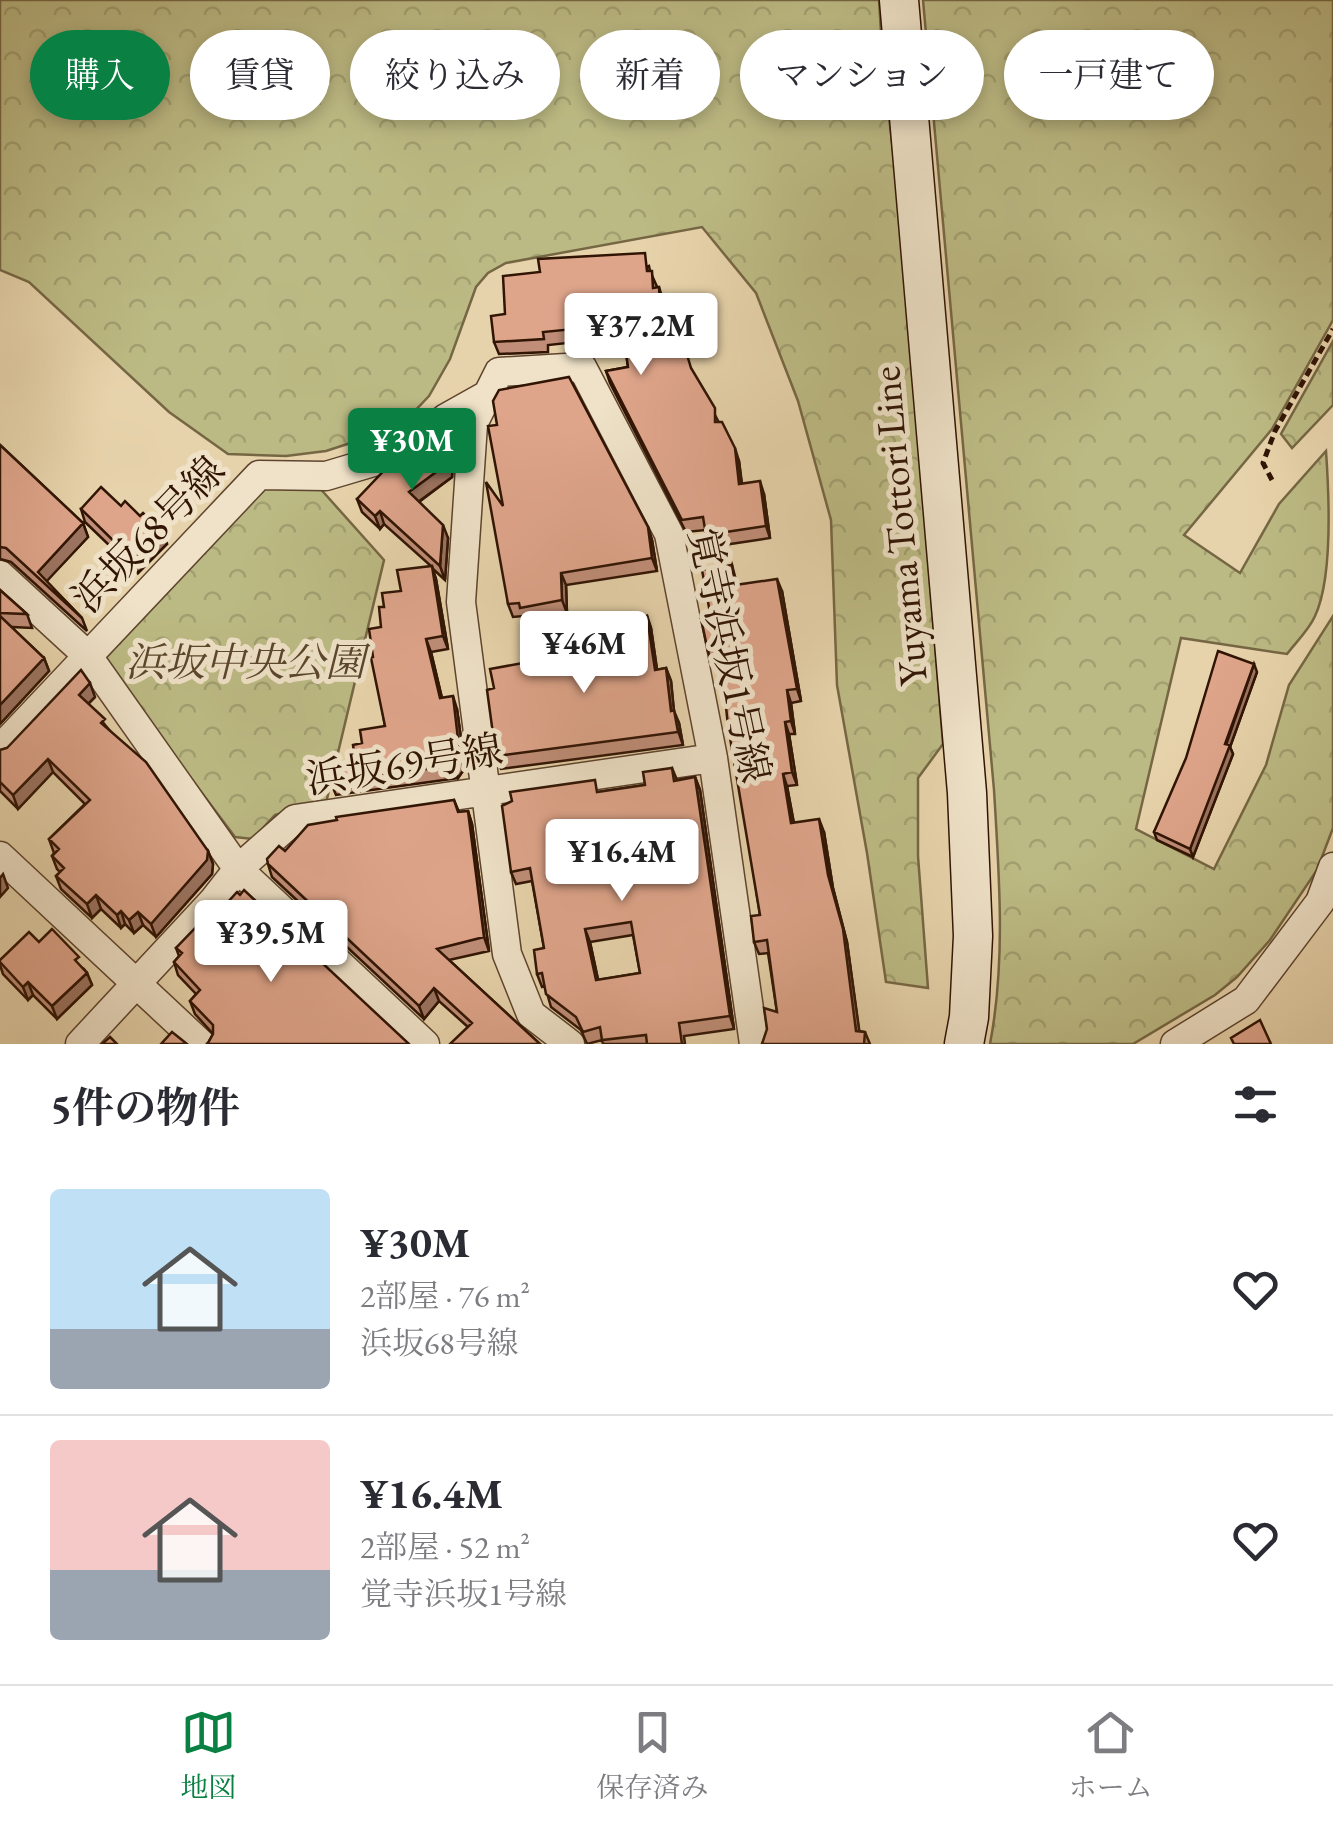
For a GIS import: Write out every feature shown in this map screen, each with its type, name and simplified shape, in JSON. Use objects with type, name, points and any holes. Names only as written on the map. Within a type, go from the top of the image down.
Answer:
[{"type":"main road","name":"Yuyama Tottori Line","points":[[899,0],[967,793],[973,936],[964,1044]]},
{"type":"street","name":"覚寺浜坂1号線","points":[[487,395],[499,372],[582,368],[670,534],[714,758],[754,1044]]},
{"type":"street","name":"浜坂68号線","points":[[0,750],[258,475],[326,476],[400,454],[446,418],[487,395]]},
{"type":"street","points":[[487,395],[473,424],[461,602],[507,954],[531,1014],[570,1044]]},
{"type":"street","points":[[0,574],[87,655],[238,869],[425,1044]]},
{"type":"street","name":"浜坂69号線","points":[[80,1044],[238,869],[294,819],[714,758]]},
{"type":"street","points":[[0,856],[201,1044]]},
{"type":"street","points":[[1174,1044],[1246,1000],[1320,902],[1333,867]]},
{"type":"path","points":[[1272,480],[1264,463],[1275,431],[1333,329]]},
{"type":"green space","points":[[0,0],[879,0],[881,30],[740,30],[740,120],[889,120],[901,220],[943,744],[918,778],[918,856],[928,988],[886,982],[837,685],[831,520],[798,401],[756,293],[702,227],[506,263],[488,273],[476,287],[450,359],[429,396],[408,418],[378,434],[326,451],[286,456],[228,454],[169,412],[29,282],[0,270]]},
{"type":"green space","points":[[923,0],[1333,0],[1333,320],[1272,429],[1184,535],[1240,573],[1279,504],[1326,451],[1328,535],[1321,600],[1309,626],[1287,654],[1181,638],[1136,829],[1214,869],[1266,765],[1289,685],[1333,616],[1333,828],[1317,870],[1270,940],[1237,977],[1215,995],[1133,1044],[990,1044],[1000,949],[994,790],[934,120],[984,120],[984,30],[926,30]]},
{"type":"green space","points":[[1333,341],[1333,405],[1292,448],[1281,434]]},
{"type":"green space","name":"浜坂中央公園","points":[[317,485],[384,560],[326,803],[275,815],[253,839],[235,837],[105,664],[107,643],[251,494],[270,486]]},
{"type":"building","points":[[645,253],[653,288],[659,287],[663,351],[685,348],[691,368],[715,408],[715,422],[722,422],[735,448],[739,484],[760,481],[766,526],[706,535],[703,517],[682,520],[606,371],[628,367],[624,339],[594,341],[593,327],[543,332],[544,339],[494,342],[491,316],[505,314],[503,276],[540,272],[538,259]]},
{"type":"building","points":[[569,377],[648,527],[652,558],[561,573],[562,600],[520,608],[519,603],[508,604],[486,482],[503,506],[488,426],[497,425],[493,401],[499,390]]},
{"type":"building","points":[[450,420],[447,464],[409,492],[443,525],[440,566],[380,511],[375,516],[357,499],[394,460]]},
{"type":"building","points":[[0,445],[83,523],[38,572],[82,618],[6,548],[0,547]]},
{"type":"building","points":[[101,487],[121,506],[125,501],[162,531],[133,560],[81,509]]},
{"type":"building","points":[[732,565],[735,585],[777,579],[797,689],[787,690],[791,721],[785,722],[792,772],[783,774],[791,823],[819,819],[828,875],[843,929],[856,1031],[865,1032],[864,1044],[762,1044],[767,1029],[764,1008],[777,1012],[767,940],[754,942],[751,916],[760,915],[728,726],[720,649],[708,651],[701,619],[711,618],[702,570]]},
{"type":"building","points":[[432,566],[443,636],[426,639],[440,698],[453,696],[460,756],[453,765],[331,783],[329,772],[356,766],[353,745],[362,743],[360,730],[385,726],[369,629],[381,627],[382,593],[401,591],[397,570]]},
{"type":"building","points":[[0,590],[27,614],[0,613]]},
{"type":"building","points":[[0,616],[44,658],[0,705]]},
{"type":"building","points":[[647,616],[655,670],[666,668],[671,711],[674,710],[678,732],[496,756],[487,690],[494,688],[490,669],[534,661],[535,670],[597,658],[592,623]]},
{"type":"building","points":[[1218,651],[1254,664],[1225,744],[1230,745],[1190,849],[1154,832],[1186,758]]},
{"type":"building","points":[[81,670],[90,683],[79,695],[105,719],[101,723],[146,762],[208,851],[207,860],[151,924],[138,912],[129,920],[121,911],[117,915],[96,895],[87,904],[56,876],[64,868],[52,856],[59,849],[49,839],[90,800],[48,759],[13,795],[0,782],[0,750],[7,748]]},
{"type":"building","points":[[672,768],[674,781],[695,777],[730,1016],[679,1023],[682,1044],[647,1044],[646,1035],[602,1040],[600,1027],[583,1032],[576,1017],[546,994],[542,973],[537,974],[534,950],[544,948],[530,868],[511,872],[502,806],[512,801],[510,792],[595,780],[597,792],[645,785],[643,772]],"holes":[[[631,922],[640,973],[596,980],[585,929]]]},
{"type":"building","points":[[454,800],[458,812],[468,811],[484,937],[437,949],[540,1044],[450,1044],[472,1023],[434,988],[419,1006],[268,864],[267,859],[279,846],[285,851],[308,825],[337,820],[336,817]]},
{"type":"building","points":[[244,890],[409,1044],[206,1044],[213,1034],[213,1025],[190,1001],[200,990],[174,962],[182,953],[176,948],[200,923],[198,935],[237,892],[240,895]]},
{"type":"building","points":[[52,929],[79,957],[75,960],[87,973],[52,1006],[28,982],[23,987],[0,960],[29,932],[39,942]]},
{"type":"building","points":[[1260,1020],[1271,1044],[1234,1044],[1231,1038]]},
{"type":"building","points":[[172,1032],[187,1044],[161,1044]]}]
